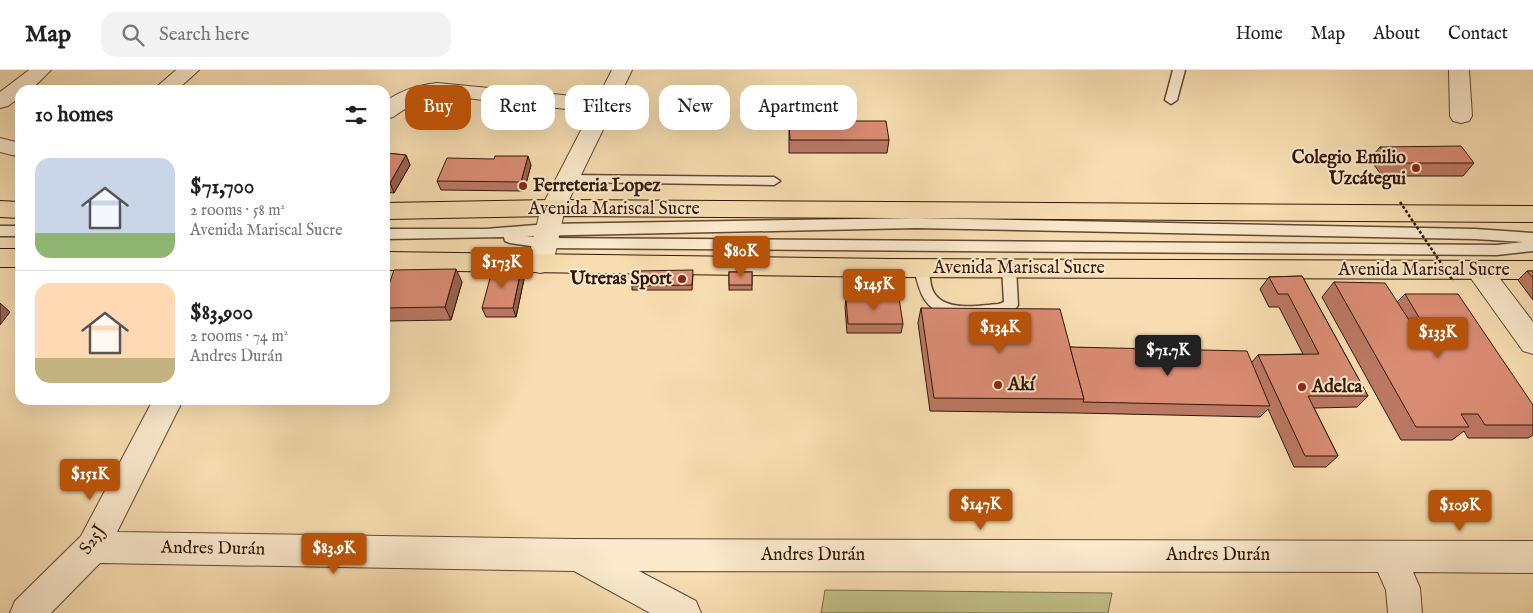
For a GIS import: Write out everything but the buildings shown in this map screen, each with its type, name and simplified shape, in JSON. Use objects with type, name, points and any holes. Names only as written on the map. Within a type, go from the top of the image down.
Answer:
[{"type":"main road","name":"Avenida Mariscal Sucre","points":[[390,212],[546,236],[920,268],[1533,270]]},
{"type":"main road","name":"Avenida Mariscal Sucre","points":[[390,260],[546,236],[1533,214]]},
{"type":"main road","points":[[0,258],[15,258]]},
{"type":"street","points":[[24,85],[41,70]]},
{"type":"street","points":[[170,85],[189,70]]},
{"type":"street","points":[[614,85],[622,70]]},
{"type":"street","points":[[1459,70],[1461,116]]},
{"type":"street","points":[[390,108],[402,98],[411,94],[437,89],[565,102]]},
{"type":"street","points":[[0,101],[15,91]]},
{"type":"street","points":[[546,236],[568,179],[592,130]]},
{"type":"street","points":[[0,145],[15,149]]},
{"type":"street","points":[[1480,270],[1533,343]]},
{"type":"street","name":"S25J","points":[[27,613],[93,548],[165,405]]},
{"type":"street","name":"Andres Durán","points":[[93,548],[575,554],[1533,557]]},
{"type":"street","points":[[575,554],[684,613]]},
{"type":"street","points":[[1387,556],[1403,588],[1405,613]]},
{"type":"lane","points":[[1171,100],[1178,70]]},
{"type":"lane","points":[[568,179],[774,181]]},
{"type":"lane","points":[[0,231],[14,213]]},
{"type":"lane","points":[[546,236],[916,223],[1465,234],[1533,238]]},
{"type":"lane","points":[[390,234],[1488,250],[1533,246]]},
{"type":"lane","points":[[920,268],[927,294],[936,303],[951,310],[1001,310],[1011,305],[1008,268]]},
{"type":"path","points":[[1400,202],[1453,281]]},
{"type":"shaded area","points":[[825,590],[1112,593],[1108,613],[821,613]]},
{"type":"place","name":"Colegio Emilio Uzcátegui","points":[[1416,168]]},
{"type":"place","name":"Ferreteria Lopez","points":[[523,186]]},
{"type":"place","name":"Utreras Sport","points":[[682,279]]},
{"type":"place","name":"Akí","points":[[998,385]]},
{"type":"place","name":"Adelca","points":[[1302,387]]}]
